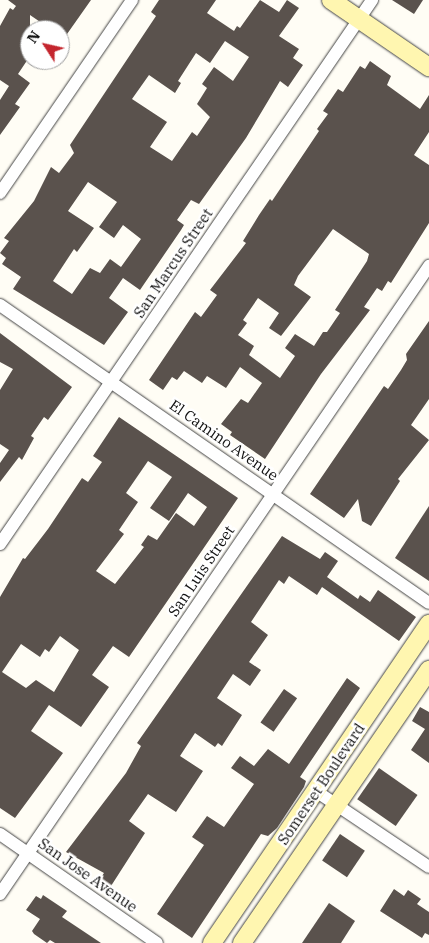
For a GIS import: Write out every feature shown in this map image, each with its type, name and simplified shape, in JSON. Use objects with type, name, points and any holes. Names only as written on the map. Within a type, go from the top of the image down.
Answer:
[{"type":"main road","points":[[331,0],[429,68]]},
{"type":"main road","name":"Somerset Boulevard","points":[[212,943],[429,624]]},
{"type":"main road","name":"Somerset Boulevard","points":[[242,943],[429,670]]},
{"type":"street","points":[[0,193],[132,0]]},
{"type":"street","name":"San Marcus Street","points":[[0,544],[372,0]]},
{"type":"street","name":"San Luis Street","points":[[0,894],[429,266]]},
{"type":"street","name":"El Camino Avenue","points":[[0,304],[429,604]]},
{"type":"street","points":[[316,791],[429,867]]},
{"type":"street","name":"San Jose Avenue","points":[[0,834],[157,943]]},
{"type":"building","points":[[8,0],[91,0],[70,30],[70,20],[37,20],[30,15],[30,20],[20,20],[21,70],[18,74],[30,83],[15,104],[20,107],[0,135],[0,100],[9,86],[0,80],[0,26],[10,8],[13,10],[16,6]]},
{"type":"building","points":[[159,0],[216,0],[207,13],[234,31],[237,26],[240,28],[260,0],[279,12],[287,0],[299,8],[279,36],[299,49],[293,58],[303,65],[288,87],[280,81],[246,138],[199,204],[191,200],[177,220],[184,225],[140,290],[123,278],[109,298],[128,312],[104,345],[13,289],[21,277],[2,264],[6,258],[0,253],[9,241],[4,238],[34,201],[51,167],[59,173],[74,153],[70,145],[156,16],[151,12]],"holes":[[[225,41],[249,57],[233,81],[214,67],[202,84],[207,88],[197,104],[210,117],[197,136],[192,132],[172,161],[150,147],[167,122],[132,99],[149,75],[175,93],[181,83],[178,81],[196,53],[210,63]],[[88,182],[117,202],[99,227],[114,238],[123,225],[141,239],[121,267],[110,259],[100,273],[90,268],[72,294],[53,281],[74,249],[77,252],[94,228],[68,211]]]},
{"type":"building","points":[[392,0],[423,0],[414,14]]},
{"type":"building","points":[[370,61],[391,76],[387,85],[420,109],[429,95],[429,132],[414,155],[429,165],[429,223],[391,283],[388,281],[382,291],[377,288],[364,307],[370,310],[321,374],[265,459],[230,435],[232,432],[221,424],[241,399],[248,403],[262,383],[240,367],[226,388],[207,376],[202,383],[184,371],[177,380],[172,377],[163,390],[149,380],[195,312],[201,317],[217,295],[210,290],[246,243],[243,241],[259,215],[270,199],[272,201],[319,131],[317,129],[328,114],[323,111],[338,89],[343,92],[360,66],[365,69]],"holes":[[[333,229],[369,254],[367,261],[335,310],[340,313],[327,332],[323,332],[314,346],[295,334],[285,348],[295,356],[280,378],[249,355],[254,346],[238,335],[247,323],[243,320],[258,298],[279,313],[269,328],[281,336],[311,297],[294,285],[298,276]]]},
{"type":"building","points":[[429,321],[429,399],[411,425],[429,440],[398,479],[400,481],[371,526],[362,521],[358,499],[344,518],[310,494],[384,386],[388,389],[407,360],[406,354]]},
{"type":"building","points":[[0,333],[72,387],[48,420],[44,417],[31,436],[34,438],[22,460],[19,457],[0,482],[0,463],[9,450],[0,444],[0,390],[13,369],[0,362]]},
{"type":"building","points":[[119,417],[238,498],[129,657],[113,646],[92,675],[109,687],[81,727],[49,705],[31,731],[63,753],[15,818],[0,808],[0,597],[23,558],[25,559],[48,529],[82,478],[88,482],[102,462],[93,456]],"holes":[[[148,461],[172,477],[150,508],[169,521],[188,493],[207,507],[194,526],[176,513],[157,540],[148,535],[141,545],[144,547],[115,584],[96,571],[124,534],[119,530],[138,502],[126,493]],[[60,636],[79,650],[54,692],[36,680],[26,688],[2,672],[21,644],[40,657],[45,649],[49,652]]]},
{"type":"building","points":[[429,506],[429,581],[395,558]]},
{"type":"building","points":[[282,536],[320,559],[325,552],[338,561],[327,577],[358,599],[360,595],[370,602],[378,590],[416,617],[399,641],[322,587],[317,595],[289,576],[284,584],[279,580],[251,622],[268,635],[249,662],[261,670],[250,686],[233,674],[217,698],[242,715],[222,746],[218,743],[215,747],[195,733],[180,756],[203,771],[176,812],[148,794],[129,821],[145,833],[111,886],[100,879],[104,873],[66,852],[126,773],[141,746],[137,743]]},
{"type":"building","points":[[347,678],[360,688],[300,777],[306,781],[304,787],[277,828],[268,836],[261,834],[192,938],[157,914],[204,845],[192,837],[207,816],[224,827],[254,784],[231,768],[240,756],[254,766],[268,749],[289,764]]},
{"type":"building","points":[[284,689],[297,698],[274,732],[260,723]]},
{"type":"building","points":[[420,707],[429,712],[429,763],[411,750],[425,729],[412,721]]},
{"type":"building","points":[[379,768],[418,795],[396,826],[357,799]]},
{"type":"building","points":[[340,834],[365,851],[347,877],[322,861]]},
{"type":"building","points":[[394,889],[404,896],[408,890],[421,899],[417,904],[429,912],[429,935],[425,933],[422,938],[380,911]]},
{"type":"building","points":[[43,895],[67,911],[62,917],[101,943],[55,943],[50,940],[47,943],[34,934],[32,931],[40,919],[26,910],[36,896],[41,899]]},
{"type":"building","points":[[329,903],[355,921],[341,943],[302,943]]}]
